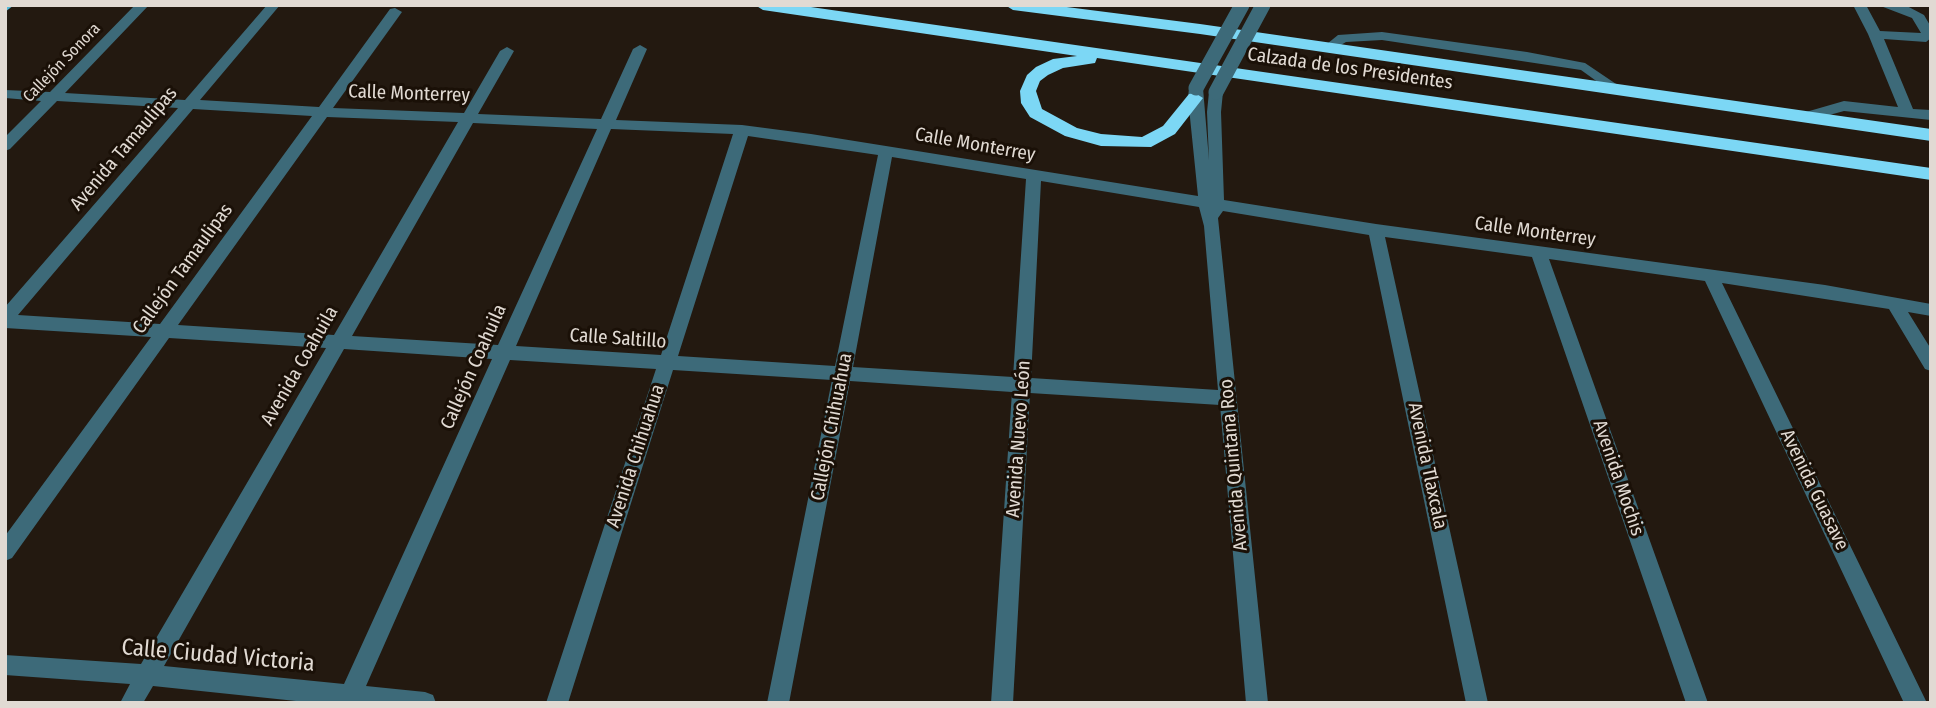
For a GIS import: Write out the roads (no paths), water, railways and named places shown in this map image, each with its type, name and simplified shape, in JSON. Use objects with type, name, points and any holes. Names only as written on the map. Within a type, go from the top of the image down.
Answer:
[{"type":"highway","name":"Calzada de los Presidentes","points":[[763,5],[1931,174]]},
{"type":"highway","name":"Calzada de los Presidentes","points":[[1013,5],[1105,11],[1329,48],[1931,135]]},
{"type":"highway","points":[[1123,57],[1077,60],[1042,71],[1033,79],[1028,91],[1030,103],[1036,113],[1071,132],[1129,144],[1145,143],[1160,136],[1180,118],[1196,93]]},
{"type":"street","name":"Callejón Sonora","points":[[5,146],[143,5]]},
{"type":"street","name":"Avenida Tamaulipas","points":[[5,320],[274,5]]},
{"type":"street","points":[[1196,93],[1241,5]]},
{"type":"street","name":"Avenida Quintana Roo","points":[[1257,703],[1212,203],[1216,92],[1263,5]]},
{"type":"street","points":[[1859,5],[1875,34],[1908,111]]},
{"type":"street","points":[[1875,34],[1921,39],[1928,34],[1917,15],[1898,7],[1884,5]]},
{"type":"street","name":"Callejón Tamaulipas","points":[[5,552],[395,12]]},
{"type":"street","name":"Callejón Coahuila","points":[[349,699],[640,49]]},
{"type":"street","name":"Avenida Coahuila","points":[[131,703],[507,51]]},
{"type":"street","name":"Avenida Quintana Roo","points":[[1196,93],[1212,203]]},
{"type":"street","name":"Calle Monterrey","points":[[5,94],[323,112],[742,130],[1376,230],[1855,295],[1931,310]]},
{"type":"street","points":[[1804,117],[1825,108],[1844,106],[1931,115]]},
{"type":"street","name":"Avenida Chihuahua","points":[[557,703],[742,130]]},
{"type":"street","name":"Callejón Chihuahua","points":[[778,703],[886,151]]},
{"type":"street","name":"Avenida Nuevo León","points":[[1002,703],[1034,176]]},
{"type":"street","name":"Avenida Tlaxcala","points":[[1376,230],[1477,703]]},
{"type":"street","name":"Avenida Mochis","points":[[1539,254],[1697,703]]},
{"type":"street","name":"Avenida Guasave","points":[[1711,277],[1916,703]]},
{"type":"street","points":[[1895,304],[1931,364]]},
{"type":"street","name":"Calle Saltillo","points":[[5,320],[1228,398]]},
{"type":"street","name":"Calle Ciudad Victoria","points":[[5,665],[146,675],[349,699],[425,703]]}]
